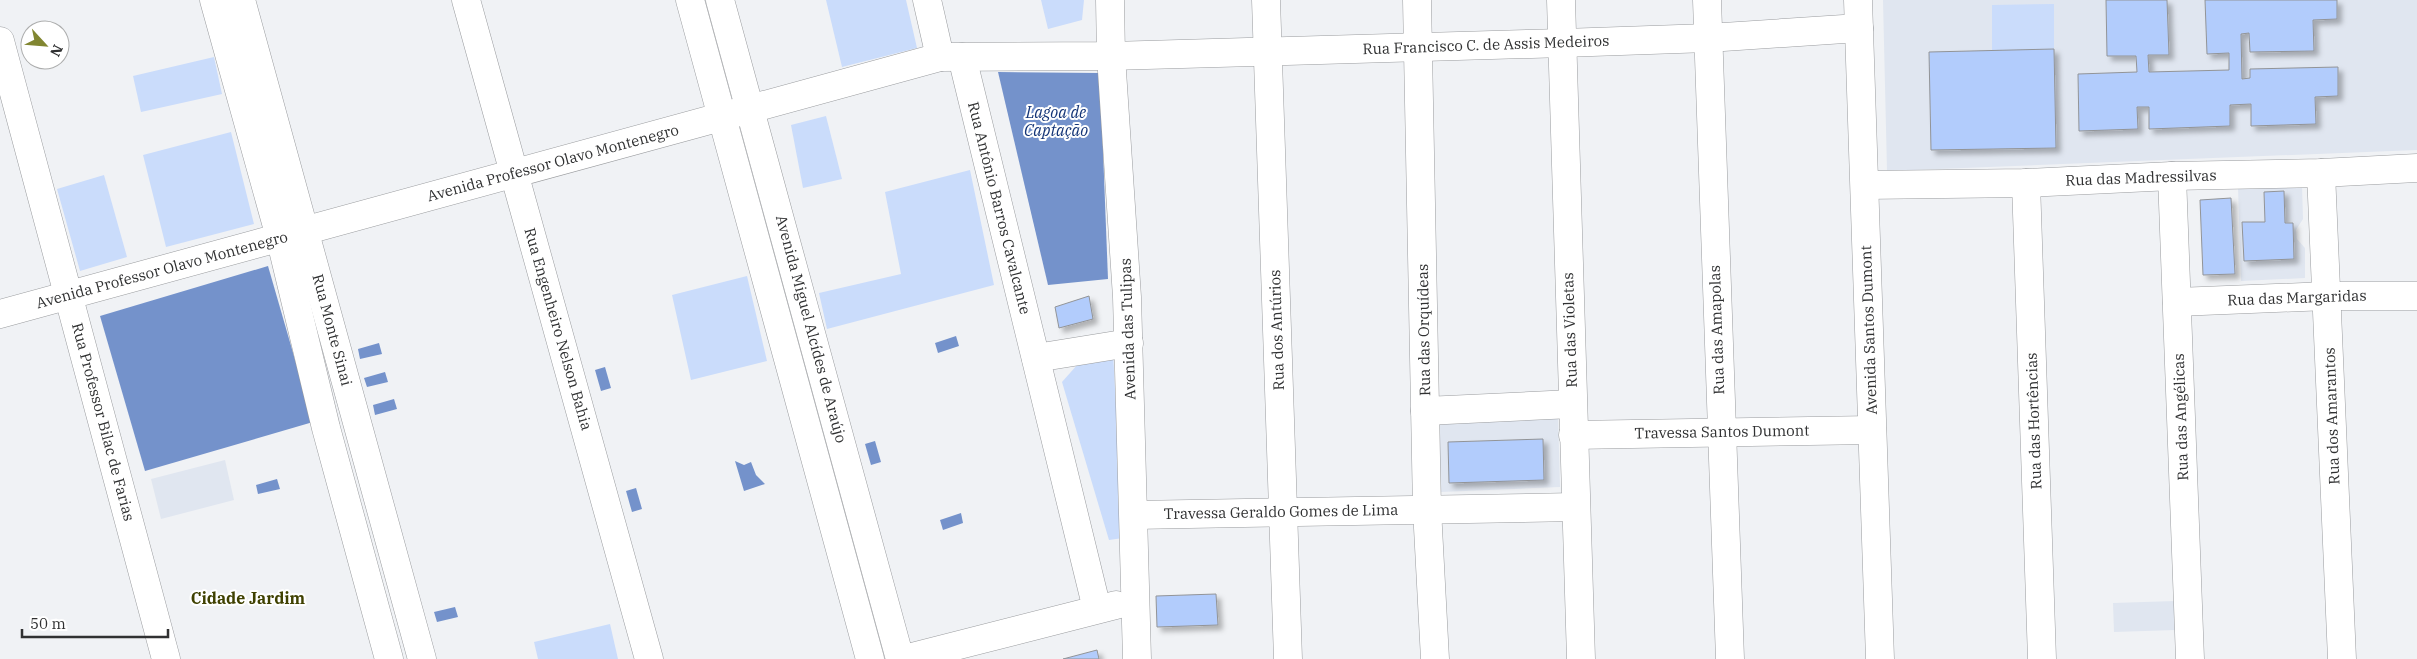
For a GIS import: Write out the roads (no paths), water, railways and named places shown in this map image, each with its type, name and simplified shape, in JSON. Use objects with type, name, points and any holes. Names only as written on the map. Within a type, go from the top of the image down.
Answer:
[{"type":"street","name":"Rua Monte Sinai","points":[[214,0],[292,234],[422,659]]},
{"type":"street","name":"Rua Monte Sinai","points":[[242,0],[292,234],[326,428],[390,659]]},
{"type":"street","name":"Rua Engenheiro Nelson Bahia","points":[[466,0],[649,659]]},
{"type":"street","name":"Avenida Miguel Alcídes de Araújo","points":[[690,0],[870,659]]},
{"type":"street","name":"Avenida Miguel Alcídes de Araújo","points":[[720,0],[902,659]]},
{"type":"street","name":"Rua Antônio Barros Cavalcante","points":[[926,0],[951,57],[1036,358],[1097,609]]},
{"type":"street","name":"Avenida das Tulipas","points":[[1110,0],[1111,56],[1129,343],[1137,659]]},
{"type":"street","name":"Rua dos Antúrios","points":[[1266,0],[1288,659]]},
{"type":"street","name":"Rua das Orquídeas","points":[[1417,0],[1427,509],[1435,659]]},
{"type":"street","name":"Rua das Violetas","points":[[1561,0],[1574,507],[1581,659]]},
{"type":"street","name":"Rua das Amapolas","points":[[1707,0],[1730,659]]},
{"type":"street","name":"Avenida Santos Dumont","points":[[1858,0],[1880,659]]},
{"type":"street","name":"Rua Francisco C. de Assis Medeiros","points":[[1111,56],[1563,44],[1708,38],[1859,28]]},
{"type":"street","name":"Rua Professor Bilac de Farias","points":[[0,41],[166,659]]},
{"type":"street","name":"Avenida Professor Olavo Montenegro","points":[[0,314],[751,109],[951,57],[1111,56]]},
{"type":"street","name":"Rua das Madressilvas","points":[[1865,185],[2026,183],[2417,168]]},
{"type":"street","name":"Rua dos Amarantos","points":[[2321,173],[2342,659]]},
{"type":"street","name":"Rua das Angélicas","points":[[2172,176],[2190,659]]},
{"type":"street","name":"Rua das Hortências","points":[[2026,183],[2042,659]]},
{"type":"street","name":"Rua das Margaridas","points":[[2177,302],[2327,296],[2417,296]]},
{"type":"street","points":[[1036,358],[1129,343]]},
{"type":"street","points":[[1425,411],[1572,404]]},
{"type":"street","name":"Travessa Santos Dumont","points":[[1573,435],[1872,430]]},
{"type":"street","name":"Travessa Geraldo Gomes de Lima","points":[[1134,515],[1574,507]]},
{"type":"street","points":[[902,659],[1097,609],[1136,602]]},
{"type":"water","name":"Lagoa de Captação","points":[[998,72],[1100,73],[1108,279],[1048,285]]},
{"type":"water","points":[[268,266],[313,422],[145,471],[100,316]]},
{"type":"water","points":[[956,336],[959,346],[938,353],[935,343]]},
{"type":"water","points":[[379,343],[382,354],[360,359],[358,349]]},
{"type":"water","points":[[605,367],[611,388],[601,391],[595,370]]},
{"type":"water","points":[[385,372],[388,382],[367,387],[364,378]]},
{"type":"water","points":[[394,399],[397,409],[375,415],[373,405]]},
{"type":"water","points":[[875,441],[881,462],[871,465],[865,444]]},
{"type":"water","points":[[735,461],[744,465],[751,462],[756,475],[765,484],[744,491]]},
{"type":"water","points":[[277,479],[280,489],[258,494],[256,485]]},
{"type":"water","points":[[636,488],[642,509],[632,512],[626,491]]},
{"type":"water","points":[[961,513],[963,523],[943,530],[940,520]]},
{"type":"water","points":[[455,607],[458,617],[437,622],[434,612]]},
{"type":"district","name":"Cidade Jardim","points":[[248,598]]}]
